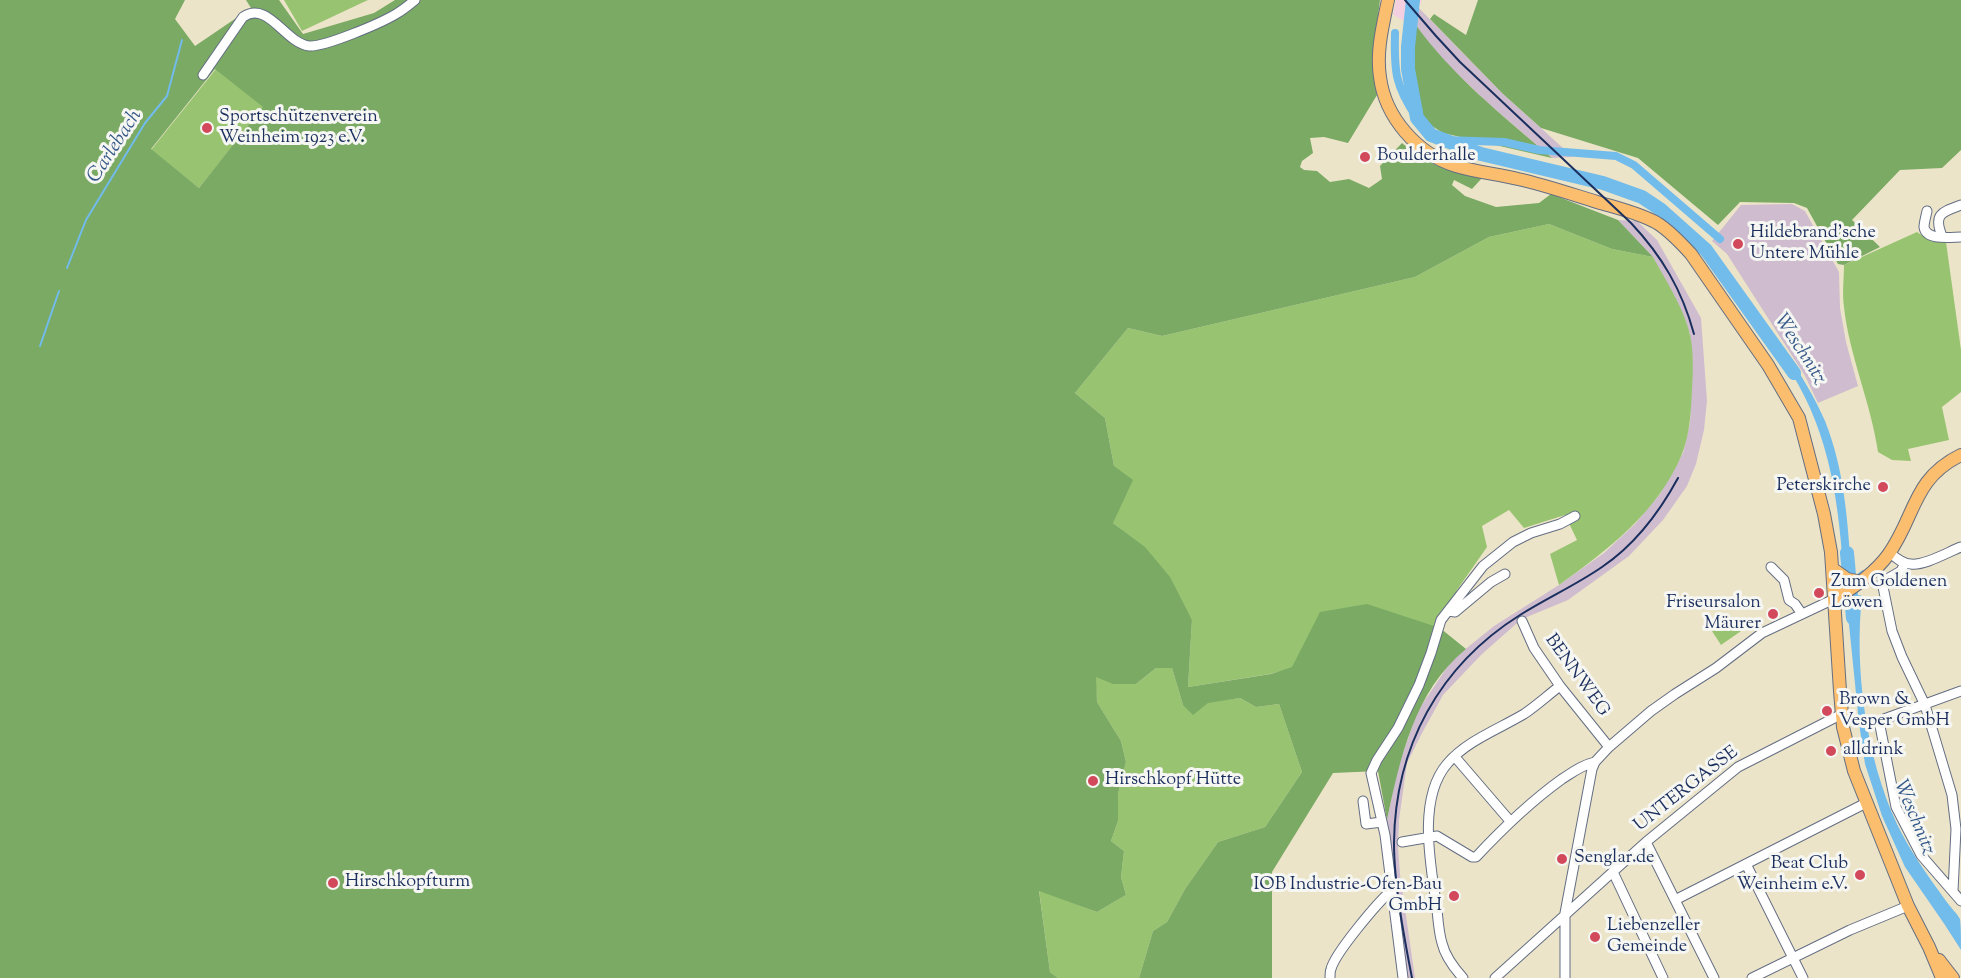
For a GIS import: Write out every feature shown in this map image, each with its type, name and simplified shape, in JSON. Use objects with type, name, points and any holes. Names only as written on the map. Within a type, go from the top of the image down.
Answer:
[{"type":"main road","points":[[1388,0],[1380,36],[1380,78],[1393,114],[1413,141],[1439,159],[1454,165],[1536,184],[1631,212],[1658,224],[1676,237],[1691,254],[1768,365],[1799,418],[1824,514],[1835,571],[1836,643],[1842,714],[1848,751],[1866,803],[1908,906],[1942,978]]},
{"type":"main road","points":[[1836,598],[1870,579],[1890,553],[1925,484],[1938,469],[1961,455]]},
{"type":"main road","points":[[1835,571],[1847,579],[1870,579]]},
{"type":"main road","points":[[1929,947],[1953,978]]},
{"type":"street","points":[[203,75],[243,17],[249,12],[257,11],[265,14],[292,37],[308,46],[329,43],[396,14],[415,0]]},
{"type":"street","points":[[1942,236],[1938,226],[1939,217],[1944,212],[1961,205]]},
{"type":"street","points":[[1927,212],[1924,227],[1928,234],[1961,237]]},
{"type":"street","points":[[1403,978],[1382,822],[1371,773],[1398,728],[1414,695],[1441,620],[1483,566],[1513,542],[1575,516]]},
{"type":"street","points":[[1890,553],[1912,565],[1961,547]]},
{"type":"street","points":[[1905,563],[1900,571],[1870,579],[1902,657],[1925,705],[1952,795],[1956,830],[1953,891]]},
{"type":"street","points":[[1771,567],[1784,580],[1789,600],[1802,614]]},
{"type":"street","points":[[1449,611],[1455,612],[1504,574]]},
{"type":"street","points":[[1576,978],[1565,976],[1565,913],[1595,762],[1651,711],[1716,668],[1762,633],[1836,598]]},
{"type":"street","name":"BENNWEG","points":[[1522,621],[1534,648],[1560,686],[1609,747]]},
{"type":"street","points":[[1463,978],[1449,960],[1442,943],[1428,848],[1428,823],[1433,795],[1440,776],[1455,756],[1475,741],[1526,712],[1560,686]]},
{"type":"street","points":[[1961,691],[1880,721],[1896,807],[1921,855],[1961,901]]},
{"type":"street","name":"UNTERGASSE","points":[[1495,978],[1646,842],[1738,767],[1842,714]]},
{"type":"street","points":[[1455,756],[1510,821]]},
{"type":"street","points":[[1402,842],[1437,836],[1472,856],[1476,856],[1510,821],[1540,795],[1584,765],[1595,762]]},
{"type":"street","points":[[1363,801],[1366,824],[1382,822]]},
{"type":"street","points":[[1675,900],[1866,803]]},
{"type":"street","points":[[1646,842],[1714,978]]},
{"type":"street","points":[[1746,864],[1803,978]]},
{"type":"street","points":[[1613,872],[1663,978]]},
{"type":"street","points":[[1330,978],[1330,969],[1336,958],[1381,899],[1391,891]]},
{"type":"street","points":[[1752,978],[1850,930],[1908,906]]},
{"type":"shaded area","points":[[1396,0],[1422,0],[1410,24],[1393,15]]},
{"type":"shaded area","points":[[1416,5],[1502,93],[1573,157],[1552,158],[1449,66],[1413,21]]},
{"type":"shaded area","points":[[1792,204],[1805,211],[1839,272],[1840,308],[1858,386],[1818,403],[1805,376],[1727,254],[1712,241],[1741,205]]},
{"type":"shaded area","points":[[1618,220],[1637,221],[1657,240],[1701,318],[1707,401],[1704,430],[1696,464],[1687,486],[1663,520],[1629,556],[1568,600],[1516,624],[1481,655],[1443,695],[1407,763],[1399,820],[1400,874],[1415,978],[1406,978],[1387,820],[1397,771],[1417,712],[1452,660],[1494,626],[1604,553],[1635,524],[1660,494],[1683,453],[1690,423],[1692,382],[1690,334],[1653,257]]},
{"type":"green space","points":[[0,0],[185,0],[175,19],[195,46],[251,8],[246,0],[279,0],[303,34],[374,13],[395,0],[1380,0],[1374,59],[1377,95],[1348,143],[1324,137],[1310,138],[1313,153],[1302,161],[1300,167],[1304,170],[1317,171],[1330,182],[1349,179],[1369,188],[1382,179],[1380,166],[1402,143],[1421,157],[1439,166],[1482,178],[1472,189],[1454,180],[1452,185],[1465,196],[1496,207],[1539,203],[1551,194],[1618,220],[1653,257],[1612,249],[1549,224],[1489,237],[1415,277],[1162,336],[1128,328],[1075,393],[1105,418],[1114,466],[1133,480],[1113,523],[1145,547],[1170,577],[1192,620],[1188,687],[1271,674],[1292,667],[1320,612],[1367,604],[1440,628],[1466,649],[1448,666],[1422,705],[1404,750],[1387,820],[1378,771],[1333,773],[1272,872],[1272,978],[1139,978],[1153,931],[1167,922],[1185,889],[1218,842],[1265,827],[1302,772],[1279,704],[1256,707],[1240,698],[1208,703],[1193,715],[1183,705],[1172,668],[1156,668],[1136,684],[1113,684],[1096,677],[1097,702],[1121,741],[1126,762],[1118,794],[1118,821],[1111,841],[1124,851],[1121,877],[1126,895],[1097,912],[1039,891],[1050,972],[1058,978],[0,978]],"holes":[[[215,69],[263,107],[199,188],[151,149]]]},
{"type":"green space","points":[[284,0],[368,0],[302,31]]},
{"type":"green space","points":[[1478,0],[1961,0],[1961,150],[1942,168],[1900,170],[1852,220],[1880,247],[1844,265],[1838,264],[1807,208],[1794,203],[1740,202],[1718,225],[1638,158],[1541,128],[1502,93],[1430,19],[1434,14],[1466,35]]},
{"type":"green space","points":[[1413,21],[1460,77],[1552,158],[1443,133],[1424,121],[1412,70]]},
{"type":"green space","name":"Sportschützenverein Weinheim 1923 e.V.","points":[[216,69],[264,107],[199,188],[151,150]]},
{"type":"green space","points":[[1549,224],[1612,249],[1653,257],[1682,312],[1691,337],[1693,376],[1690,422],[1682,454],[1660,494],[1614,543],[1559,585],[1550,554],[1577,540],[1565,515],[1524,528],[1509,510],[1482,526],[1487,547],[1457,590],[1440,628],[1270,674],[1188,687],[1192,620],[1144,547],[1113,523],[1114,466],[1105,418],[1075,393],[1128,328],[1162,336],[1415,277],[1489,237]]},
{"type":"green space","points":[[1917,232],[1929,240],[1946,242],[1961,350],[1961,392],[1942,407],[1949,440],[1908,449],[1911,461],[1892,460],[1878,452],[1850,343],[1843,302],[1844,265]]},
{"type":"green space","points":[[1718,622],[1744,629],[1721,645],[1710,628]]},
{"type":"green space","points":[[1156,668],[1172,668],[1183,705],[1240,698],[1256,707],[1279,704],[1302,772],[1265,827],[1218,842],[1185,889],[1167,922],[1153,931],[1139,978],[1058,978],[1050,972],[1039,890],[1097,912],[1126,895],[1121,877],[1124,851],[1111,841],[1118,821],[1118,794],[1126,762],[1121,741],[1097,702],[1095,676],[1136,684]]},
{"type":"water","points":[[1789,356],[1817,404],[1837,457],[1844,495],[1851,572],[1843,568],[1838,513],[1828,460],[1810,409],[1783,360]]},
{"type":"water","points":[[1859,595],[1862,596],[1861,683],[1870,742],[1877,770],[1897,824],[1913,854],[1960,919],[1961,950],[1905,867],[1882,816],[1865,764],[1847,605]]},
{"type":"waterway","name":"Weschnitz","points":[[1413,0],[1408,69],[1417,118],[1431,135],[1481,154],[1603,183],[1642,197],[1660,209],[1706,250],[1794,373]]},
{"type":"waterway","points":[[1395,33],[1397,78],[1404,97],[1417,118]]},
{"type":"waterway","name":"Carlebach","points":[[67,268],[86,220],[145,123],[167,96],[182,40]]},
{"type":"waterway","points":[[1444,140],[1504,142],[1539,150],[1616,156],[1634,165],[1720,239]]},
{"type":"waterway","name":"Carlebach","points":[[40,346],[59,291]]},
{"type":"waterway","name":"Weschnitz","points":[[1847,553],[1853,618]]},
{"type":"waterway","points":[[1856,576],[1863,571]]},
{"type":"railway","points":[[1405,0],[1460,62],[1642,235],[1670,274],[1694,334]]},
{"type":"railway","points":[[1412,978],[1398,893],[1394,843],[1396,808],[1403,774],[1413,742],[1427,712],[1445,684],[1466,659],[1491,636],[1520,615],[1592,574],[1626,548],[1655,515],[1678,478]]},
{"type":"place","name":"Sportschützenverein Weinheim 1923 e.V.","points":[[207,128]]},
{"type":"place","name":"Boulderhalle","points":[[1365,157]]},
{"type":"place","name":"Hildebrand’sche Untere Mühle","points":[[1738,244]]},
{"type":"place","name":"Peterskirche","points":[[1883,487]]},
{"type":"place","name":"Zum Goldenen Löwen","points":[[1819,593]]},
{"type":"place","name":"Friseursalon Mäurer","points":[[1773,614]]},
{"type":"place","name":"Brown & Vesper GmbH","points":[[1827,711]]},
{"type":"place","name":"alldrink","points":[[1831,751]]},
{"type":"place","name":"Hirschkopf Hütte","points":[[1093,781]]},
{"type":"place","name":"Senglar.de","points":[[1562,859]]},
{"type":"place","name":"Beat Club Weinheim e.V.","points":[[1860,875]]},
{"type":"place","name":"Hirschkopfturm","points":[[333,883]]},
{"type":"place","name":"IOB Industrie-Ofen-Bau GmbH","points":[[1454,896]]},
{"type":"place","name":"Liebenzeller Gemeinde","points":[[1595,937]]}]
